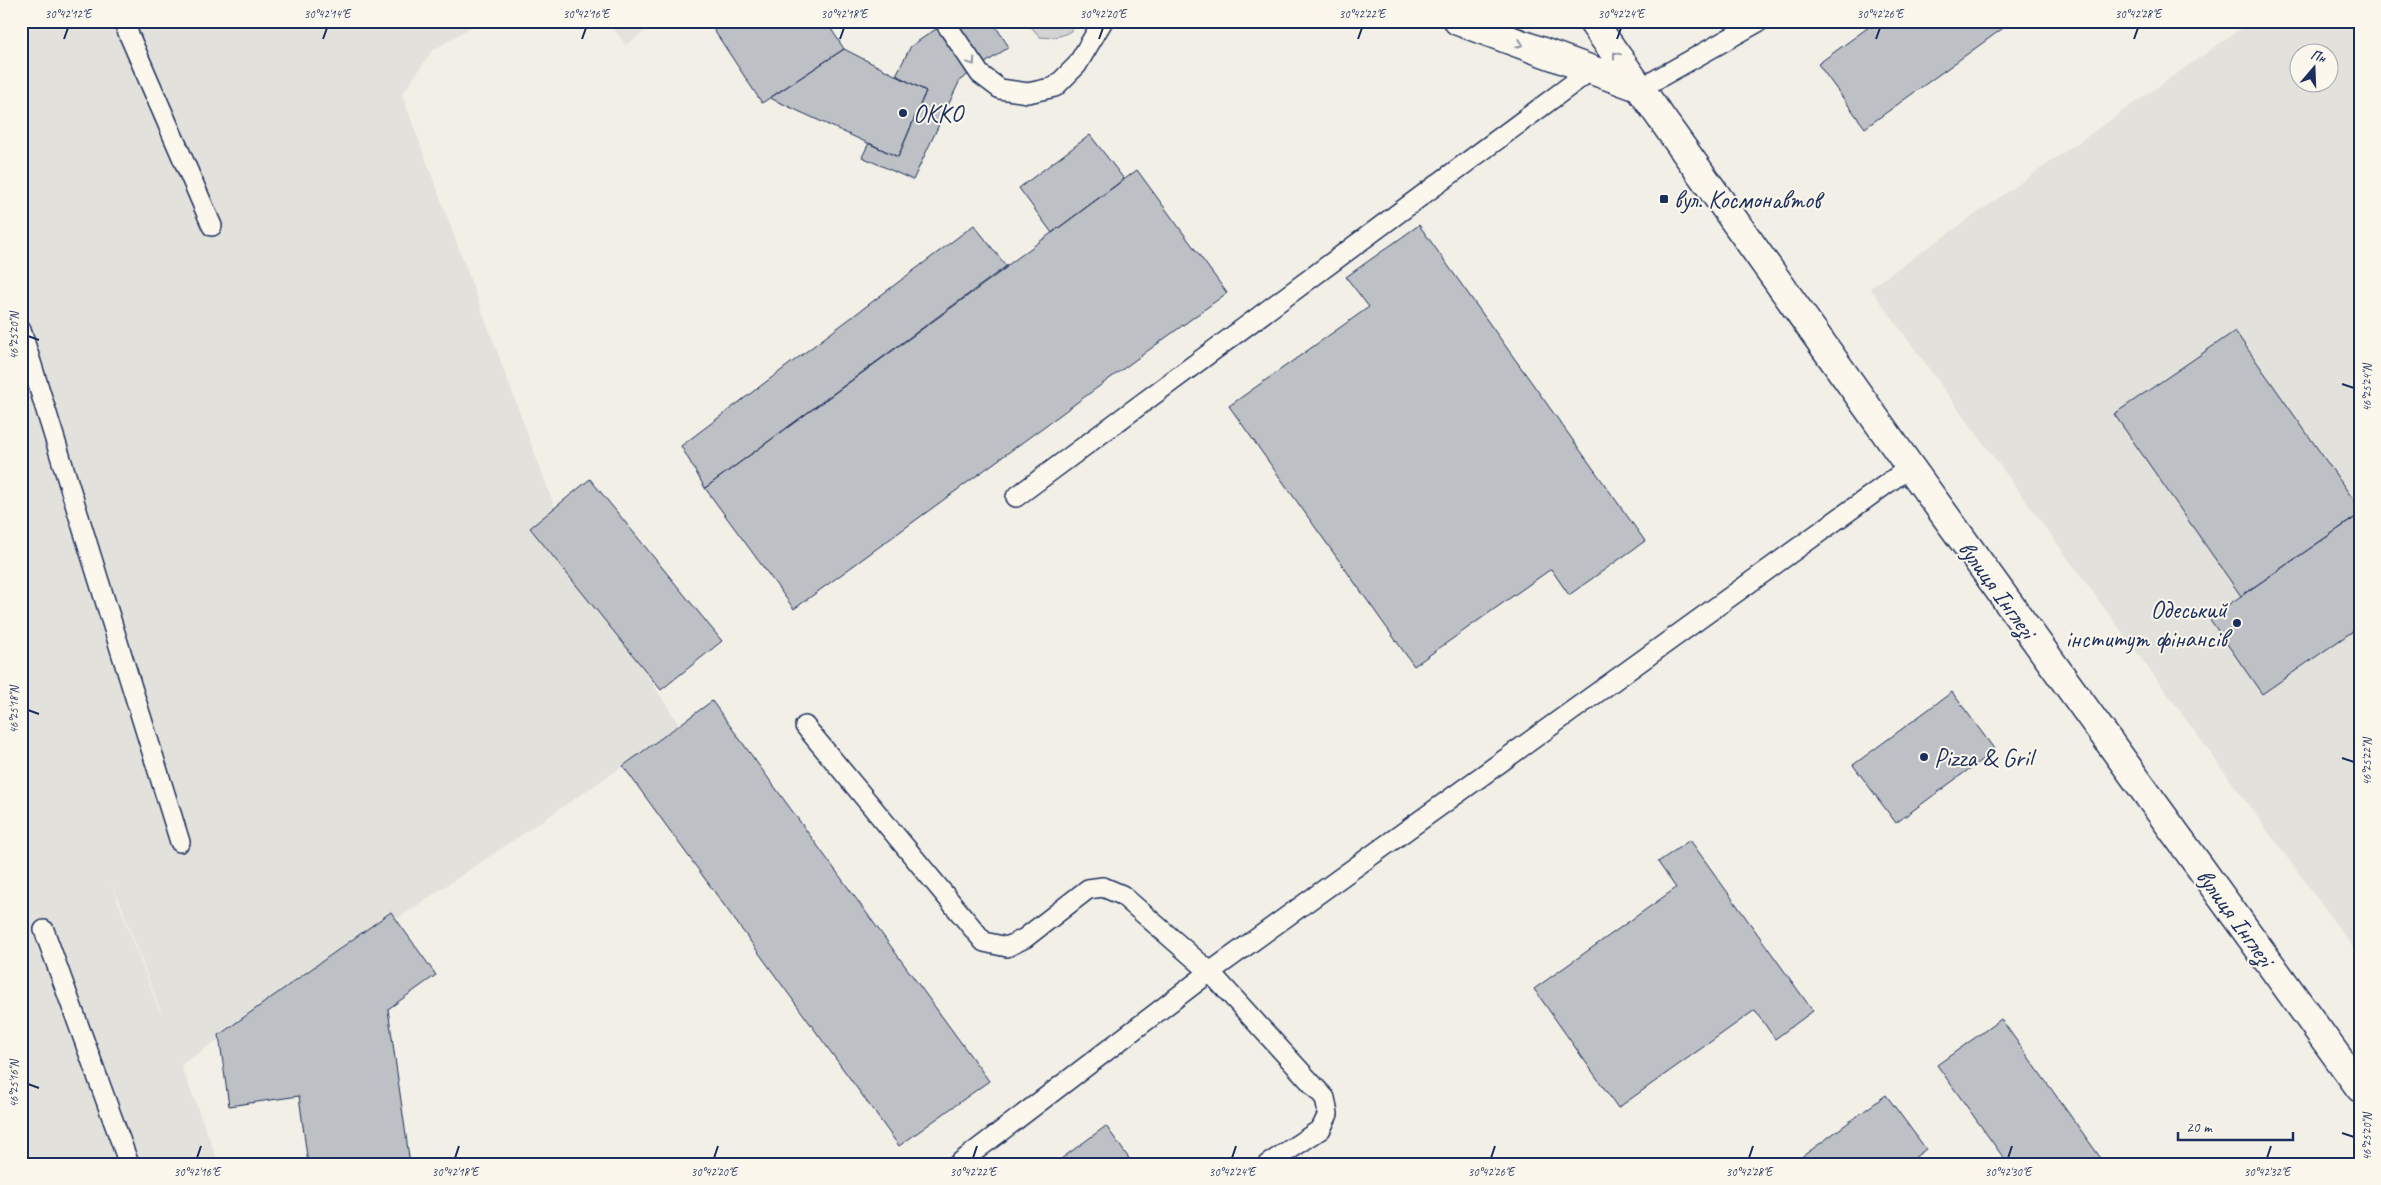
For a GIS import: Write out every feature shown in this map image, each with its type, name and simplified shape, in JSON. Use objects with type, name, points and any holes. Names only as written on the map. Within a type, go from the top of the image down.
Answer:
[{"type":"main road","points":[[1458,21],[1641,88]]},
{"type":"main road","name":"вулиця Інглезі","points":[[1592,21],[1910,467],[2360,1088]]},
{"type":"lane","points":[[123,21],[212,226]]},
{"type":"lane","points":[[944,21],[980,74],[1000,89],[1028,93],[1055,87],[1077,65],[1103,21]]},
{"type":"lane","points":[[1641,88],[1760,21]]},
{"type":"lane","points":[[1016,497],[1591,70]]},
{"type":"lane","points":[[21,330],[180,842]]},
{"type":"lane","points":[[958,1164],[1210,972],[1910,467]]},
{"type":"lane","points":[[806,726],[984,942],[1007,947],[1025,938],[1088,888],[1103,887],[1122,895],[1210,972],[1325,1098],[1328,1114],[1320,1129],[1268,1164]]},
{"type":"lane","points":[[44,930],[129,1164]]},
{"type":"shaded area","points":[[21,21],[480,21],[432,51],[402,95],[572,554],[679,725],[623,766],[181,1065],[219,1164],[21,1164]],"holes":[[[111,883],[122,908],[161,1013]]]},
{"type":"shaded area","points":[[608,21],[659,21],[626,45]]},
{"type":"shaded area","points":[[1026,21],[1080,21],[1072,30],[1063,35],[1040,37]]},
{"type":"shaded area","name":"Одеський інститут фінансів","points":[[2252,21],[2360,21],[2360,957],[1870,288]]},
{"type":"building","points":[[708,21],[826,21],[844,49],[762,103]]},
{"type":"building","points":[[948,21],[992,21],[1009,47],[960,80],[913,180],[862,157],[869,143],[898,157],[926,91],[896,75],[911,46]]},
{"type":"building","points":[[1877,21],[2013,21],[1865,128],[1818,64]]},
{"type":"building","points":[[844,49],[926,91],[898,157],[770,98]]},
{"type":"building","points":[[1090,135],[1124,179],[1052,233],[1019,188]]},
{"type":"building","points":[[1137,170],[1227,293],[794,609],[705,488]]},
{"type":"building","points":[[974,225],[1007,267],[705,488],[681,446]]},
{"type":"building","points":[[1419,225],[1645,541],[1569,595],[1551,569],[1414,666],[1229,406],[1369,307],[1346,277]]},
{"type":"building","points":[[2235,331],[2360,509],[2360,514],[2241,596],[2114,414]]},
{"type":"building","points":[[590,479],[722,641],[661,690],[530,528]]},
{"type":"building","points":[[2360,514],[2360,635],[2356,629],[2262,694],[2209,618]]},
{"type":"building","name":"Pizza & Gril","points":[[1952,692],[1995,750],[1896,823],[1853,765]]},
{"type":"building","points":[[712,701],[989,1081],[899,1146],[623,766]]},
{"type":"building","points":[[1690,840],[1813,1011],[1775,1039],[1755,1010],[1618,1108],[1534,989],[1676,888],[1658,862]]},
{"type":"building","points":[[391,912],[436,975],[388,1009],[410,1164],[308,1164],[299,1096],[229,1106],[219,1035]]},
{"type":"building","points":[[2001,1019],[2105,1164],[2008,1164],[1937,1065]]},
{"type":"building","points":[[1886,1095],[1926,1149],[1906,1164],[1792,1164]]},
{"type":"building","points":[[1106,1126],[1133,1164],[1054,1164]]},
{"type":"place","name":"ОККО","points":[[903,113]]},
{"type":"place","name":"вул. Космонавтов","points":[[1664,199]]},
{"type":"place","name":"Одеський інститут фінансів","points":[[2237,623]]},
{"type":"place","name":"Pizza & Gril","points":[[1924,757]]}]
